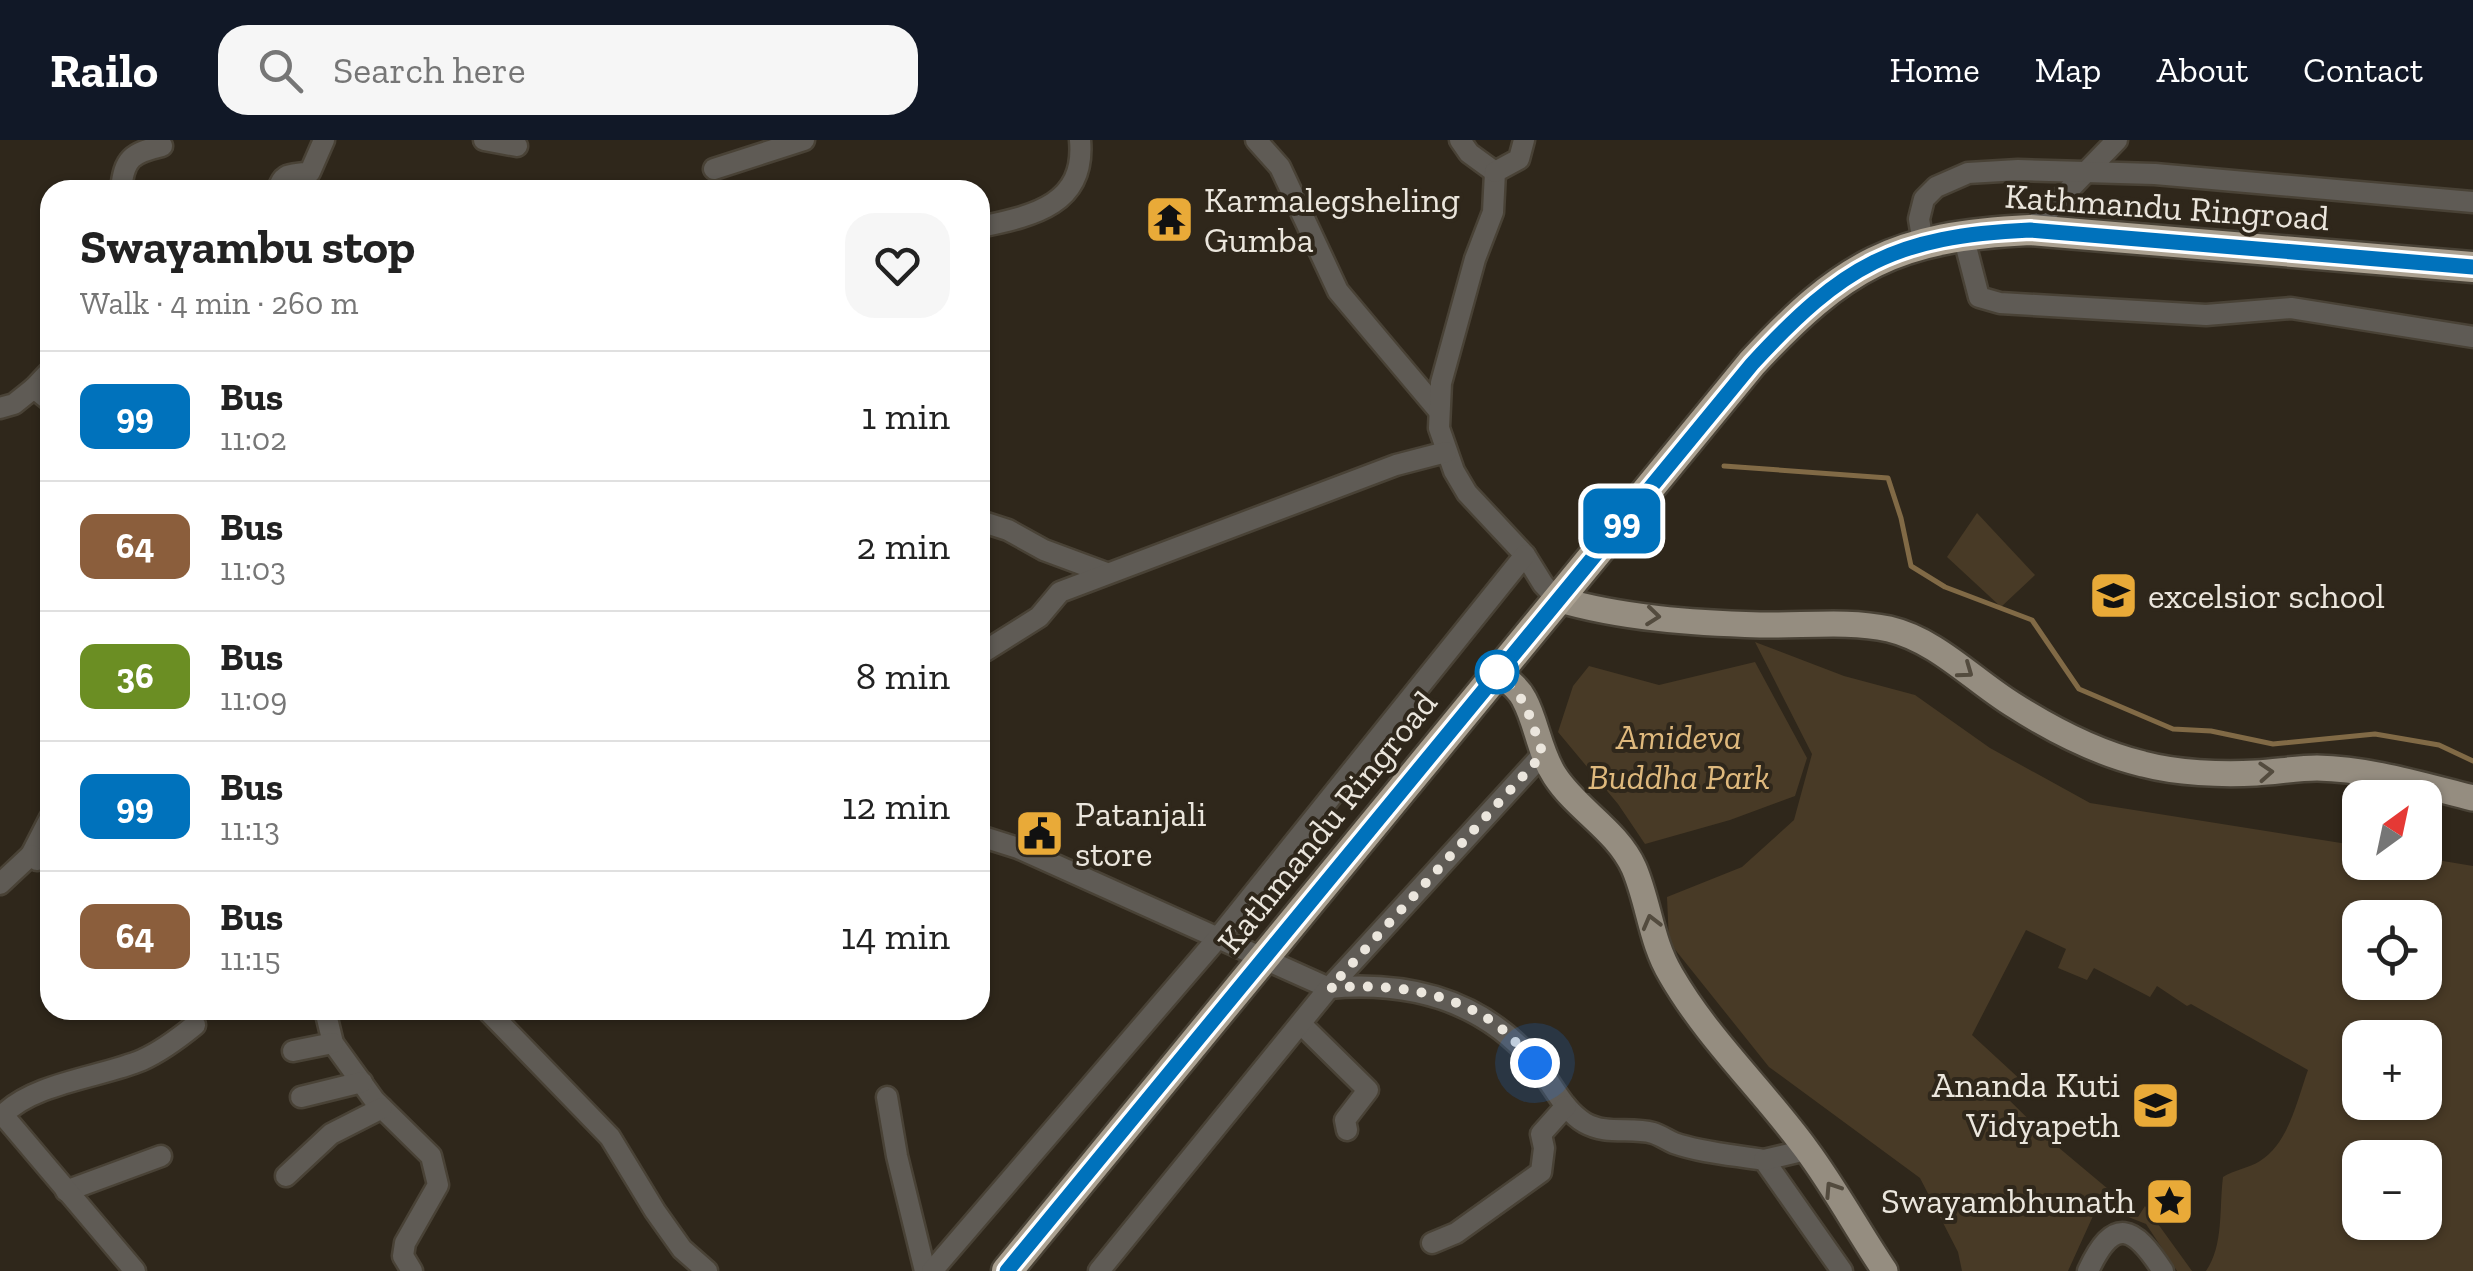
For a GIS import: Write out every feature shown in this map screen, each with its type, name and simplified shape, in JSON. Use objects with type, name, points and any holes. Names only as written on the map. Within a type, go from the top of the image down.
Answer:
[{"type":"highway","name":"Kathmandu Ringroad","points":[[1007,1271],[1752,364],[1798,315],[1850,273],[1923,243],[1963,235],[2030,230],[2473,267]]},
{"type":"main road","points":[[1557,598],[1595,610],[1676,619],[1893,630],[1922,642],[2030,714],[2097,750],[2145,765],[2224,773],[2315,768],[2369,772],[2473,798]]},
{"type":"main road","points":[[1497,672],[1525,700],[1543,754],[1572,800],[1627,854],[1639,881],[1659,953],[1672,978],[1806,1150],[1885,1271]]},
{"type":"street","points":[[284,180],[287,174],[310,172],[324,140]]},
{"type":"street","points":[[484,140],[517,146]]},
{"type":"street","points":[[714,169],[804,140]]},
{"type":"street","points":[[990,225],[1031,216],[1064,194],[1077,178],[1082,160],[1080,140]]},
{"type":"street","points":[[1256,140],[1280,167],[1338,292],[1439,411]]},
{"type":"street","points":[[1460,140],[1495,172]]},
{"type":"street","points":[[1495,172],[1519,159],[1524,140]]},
{"type":"street","points":[[2030,230],[2118,140]]},
{"type":"street","points":[[122,180],[123,169],[137,152],[162,146]]},
{"type":"street","points":[[1923,243],[1919,219],[1924,199],[1936,186],[1954,177],[2018,170],[2155,174],[2473,202]]},
{"type":"street","points":[[1495,172],[1493,212],[1441,383],[1439,428],[1446,452],[1468,493],[1557,598]]},
{"type":"street","points":[[1963,235],[1979,297],[2000,303],[2206,316],[2290,308],[2473,336]]},
{"type":"street","points":[[0,387],[7,406],[40,396]]},
{"type":"street","points":[[990,648],[1039,617],[1060,592],[1396,465],[1446,452]]},
{"type":"street","points":[[990,525],[1106,573]]},
{"type":"street","points":[[928,1271],[1218,939],[1524,555]]},
{"type":"street","points":[[1098,1271],[1330,988],[1543,754]]},
{"type":"street","points":[[990,839],[1018,848],[1330,988],[1372,985],[1408,989],[1471,1011],[1496,1025],[1535,1063],[1566,1106],[1585,1122],[1600,1128],[1652,1133],[1675,1144],[1764,1160],[1806,1150]]},
{"type":"street","points":[[0,884],[34,857],[40,842]]},
{"type":"street","points":[[328,1020],[333,1042],[362,1082],[382,1108],[431,1156],[438,1185],[405,1242],[403,1256],[412,1271]]},
{"type":"street","points":[[497,1020],[610,1138],[682,1249],[707,1271]]},
{"type":"street","points":[[1301,1024],[1368,1090],[1345,1120],[1347,1130]]},
{"type":"street","points":[[134,1271],[123,1253],[3,1115],[31,1096],[143,1060],[195,1025]]},
{"type":"street","points":[[293,1051],[333,1042]]},
{"type":"street","points":[[301,1097],[362,1082]]},
{"type":"street","points":[[888,1097],[897,1156],[928,1271]]},
{"type":"street","points":[[1432,1243],[1456,1234],[1541,1172],[1541,1134],[1566,1106]]},
{"type":"street","points":[[286,1176],[331,1134],[382,1108]]},
{"type":"street","points":[[66,1191],[160,1156]]},
{"type":"street","points":[[1764,1160],[1842,1271]]},
{"type":"street","points":[[2088,1271],[2106,1240],[2122,1232],[2145,1244],[2163,1271]]},
{"type":"green space","points":[[1977,513],[2035,575],[2001,607],[1947,557]]},
{"type":"green space","points":[[1755,642],[1844,676],[1915,695],[1990,748],[2090,803],[2342,843],[2342,880],[2442,880],[2442,861],[2473,866],[2473,1271],[2206,1271],[2216,1250],[2223,1177],[2260,1161],[2278,1143],[2291,1120],[2308,1070],[2157,986],[2150,997],[2094,968],[2087,980],[2058,968],[2066,949],[2026,930],[1972,1035],[2023,1082],[2007,1098],[2114,1194],[2109,1205],[2138,1217],[2145,1206],[2192,1271],[2177,1271],[2146,1224],[2098,1205],[2068,1271],[1962,1271],[1958,1252],[1920,1178],[1769,1067],[1669,942],[1667,897],[1742,867],[1794,820],[1812,754]]},
{"type":"green space","name":"Amideva Buddha Park","points":[[1755,662],[1807,758],[1795,796],[1730,820],[1645,844],[1618,804],[1558,732],[1573,686],[1589,666],[1659,685]]},
{"type":"waterway","points":[[1724,466],[1888,478],[1911,566],[1945,587],[2032,620],[2079,689],[2173,729],[2211,731],[2273,744],[2375,734],[2439,745],[2473,761]]},
{"type":"bus line","name":"99","points":[[1007,1271],[1752,364],[1798,315],[1850,273],[1923,243],[1963,235],[2030,230],[2473,267]]},
{"type":"place","name":"Karmalegsheling Gumba","points":[[1169,220]]},
{"type":"place","name":"excelsior school","points":[[2113,596]]},
{"type":"place","name":"Patanjali store","points":[[1040,834]]},
{"type":"place","name":"Ananda Kuti Vidyapeth","points":[[2155,1105]]},
{"type":"place","name":"Swayambhunath","points":[[2170,1201]]},
{"type":"route","points":[[1497,672],[1525,700],[1543,754],[1330,988],[1372,985],[1408,989],[1471,1011],[1496,1025],[1535,1063]]}]
